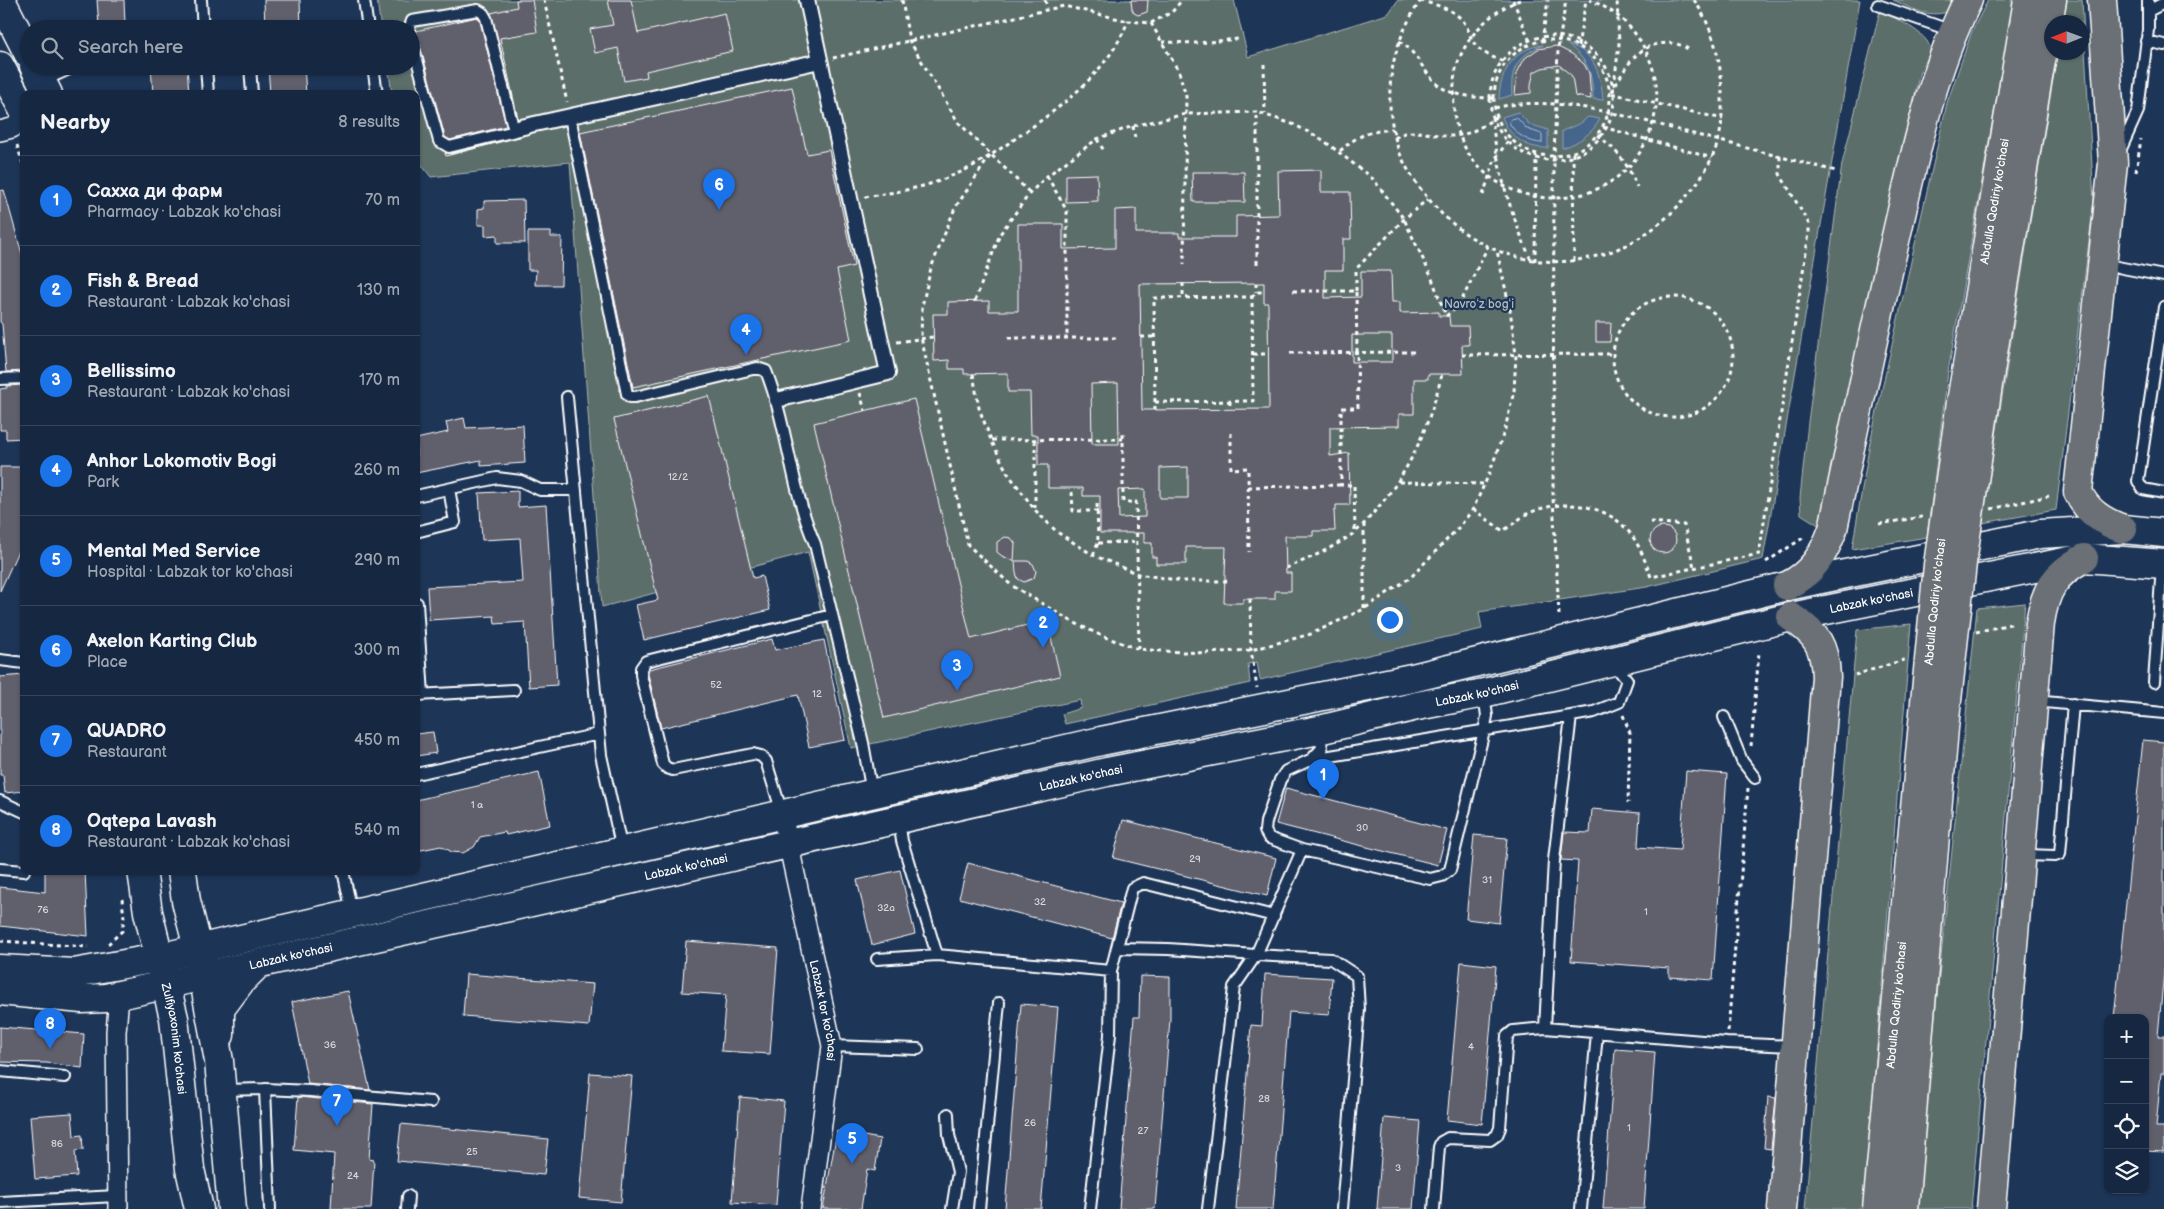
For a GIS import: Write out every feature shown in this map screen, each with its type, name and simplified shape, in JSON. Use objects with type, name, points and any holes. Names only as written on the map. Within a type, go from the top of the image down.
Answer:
[{"type":"main road","points":[[1,0],[20,38]]},
{"type":"main road","points":[[1787,586],[1811,569],[1822,554],[1832,528],[1910,177],[1929,102],[1952,31],[1968,0]]},
{"type":"main road","name":"Abdulla Qodiriy ko'chasi","points":[[1904,1209],[1944,728],[1962,562],[1989,378],[2026,81],[2028,0]]},
{"type":"main road","name":"Abdulla Qodiriy ko'chasi","points":[[1877,1209],[1938,565],[1963,392],[2026,81],[2052,0]]},
{"type":"main road","points":[[2102,0],[2113,163],[2078,492],[2084,503],[2096,515],[2123,529]]},
{"type":"main road","points":[[0,66],[20,104]]},
{"type":"main road","points":[[0,969],[74,973],[158,958],[1101,741],[1412,678],[1787,586],[2040,534],[2123,529],[2164,533]]},
{"type":"main road","points":[[1991,1209],[2040,623],[2045,597],[2055,579],[2062,571],[2084,558]]},
{"type":"main road","name":"Labzak ko'chasi","points":[[0,991],[82,999],[106,998],[1107,772],[1319,730],[1417,706],[1484,693],[1791,617],[2044,564],[2084,558],[2163,564]]},
{"type":"main road","points":[[1782,1209],[1826,677],[1825,660],[1820,643],[1808,629],[1791,617]]},
{"type":"main road","points":[[1412,678],[1417,706]]},
{"type":"main road","points":[[1101,741],[1107,772]]},
{"type":"main road","name":"Zulfiyaxonim ko'chasi","points":[[143,875],[158,958],[174,1018],[190,1169],[199,1209]]},
{"type":"main road","points":[[183,875],[186,901],[198,948],[219,1061],[232,1209]]},
{"type":"main road","points":[[219,1061],[220,1009],[241,980],[257,965]]},
{"type":"street","points":[[777,400],[888,373],[807,0]]},
{"type":"street","points":[[518,129],[820,61]]},
{"type":"street","points":[[0,131],[20,123]]},
{"type":"street","name":"Labzak tor ko'chasi","points":[[782,814],[832,1046],[811,1209]]},
{"type":"street","points":[[118,1202],[116,1032],[119,995]]},
{"type":"lane","points":[[201,0],[202,20]]},
{"type":"lane","points":[[364,0],[367,20]]},
{"type":"lane","points":[[2113,163],[2138,111],[2146,42],[2148,0]]},
{"type":"lane","points":[[2148,11],[2164,3]]},
{"type":"lane","points":[[1878,5],[1952,31]]},
{"type":"lane","points":[[418,20],[478,10],[483,13],[518,129],[449,147],[443,145],[438,141],[420,72]]},
{"type":"lane","points":[[2146,42],[2164,45]]},
{"type":"lane","points":[[41,81],[55,75]]},
{"type":"lane","points":[[207,75],[208,90]]},
{"type":"lane","points":[[251,75],[252,90]]},
{"type":"lane","points":[[374,75],[376,90]]},
{"type":"lane","points":[[571,118],[627,394],[630,397],[635,397],[757,368],[766,371],[777,400],[804,518],[815,544],[863,742],[872,794]]},
{"type":"lane","points":[[2101,264],[2164,276]]},
{"type":"lane","points":[[2164,307],[2138,481],[2143,489],[2164,493]]},
{"type":"lane","points":[[0,379],[20,378]]},
{"type":"lane","points":[[568,397],[601,755],[623,851]]},
{"type":"lane","points":[[420,495],[497,478],[521,481],[540,490],[576,490]]},
{"type":"lane","points":[[420,531],[454,522],[449,488]]},
{"type":"lane","points":[[2154,682],[2163,564]]},
{"type":"lane","points":[[782,814],[766,761],[761,756],[754,754],[673,770],[663,764],[641,675],[641,668],[646,662],[832,614]]},
{"type":"lane","points":[[0,660],[20,662]]},
{"type":"lane","points":[[1484,693],[1487,716],[1484,731],[1450,870],[1442,876],[1430,879],[1302,850],[1269,838],[1266,831],[1266,822],[1280,780],[1286,771],[1312,760],[1484,731],[1594,712],[1619,702],[1626,680],[1612,661]]},
{"type":"lane","points":[[420,695],[514,690]]},
{"type":"lane","points":[[2033,701],[2164,714]]},
{"type":"lane","points":[[2021,855],[2055,856],[2060,854],[2073,704]]},
{"type":"lane","points":[[1546,1028],[1554,860],[1571,716]]},
{"type":"lane","points":[[1724,717],[1742,761],[1752,775]]},
{"type":"lane","points":[[1312,760],[1322,748],[1319,730]]},
{"type":"lane","points":[[420,773],[599,734]]},
{"type":"lane","points":[[0,801],[20,810]]},
{"type":"lane","points":[[899,819],[902,841],[937,955]]},
{"type":"lane","points":[[1208,1209],[1234,987],[1256,955],[1302,850]]},
{"type":"lane","points":[[0,869],[20,871]]},
{"type":"lane","points":[[345,875],[352,913]]},
{"type":"lane","points":[[1090,1209],[1110,1035],[1110,971],[1132,888],[1143,883],[1274,916]]},
{"type":"lane","points":[[1117,948],[1168,949],[1331,959],[1357,976],[1359,1009],[1342,1209]]},
{"type":"lane","points":[[877,959],[937,955],[1110,971]]},
{"type":"lane","points":[[979,1209],[999,1003]]},
{"type":"lane","points":[[1434,1209],[1441,1142],[1448,1138],[1490,1140],[1497,1135],[1500,1128],[1507,1036],[1513,1031],[1546,1028],[1727,1043],[1795,1046]]},
{"type":"lane","points":[[1581,1209],[1597,1033]]},
{"type":"lane","points":[[832,1046],[918,1049]]},
{"type":"lane","points":[[0,1071],[65,1076]]},
{"type":"lane","points":[[265,1089],[270,1209]]},
{"type":"lane","points":[[222,1090],[310,1091],[430,1102]]},
{"type":"lane","points":[[948,1114],[949,1135],[958,1172],[952,1209]]},
{"type":"lane","points":[[407,1209],[408,1196]]},
{"type":"lane","points":[[0,1202],[118,1202]]},
{"type":"path","points":[[544,0],[571,118]]},
{"type":"path","points":[[902,0],[910,40],[958,122],[990,156],[1030,193]]},
{"type":"path","points":[[1045,0],[1047,8]]},
{"type":"path","points":[[820,61],[1047,8],[1064,6],[1128,21],[1151,23],[1172,12],[1182,0]]},
{"type":"path","points":[[1520,0],[1513,1],[1502,8],[1485,22],[1471,38],[1457,66],[1454,92],[1455,118],[1460,135],[1469,152],[1489,175],[1510,189],[1534,196],[1554,198],[1573,197],[1599,189],[1629,167],[1646,141],[1653,123],[1656,104],[1655,80],[1639,38],[1612,11],[1588,0],[1578,46]]},
{"type":"path","points":[[1542,41],[1548,0]]},
{"type":"path","points":[[1559,615],[1554,506],[1554,157],[1559,40],[1566,0]]},
{"type":"path","points":[[1493,108],[1510,138],[1524,150],[1554,157],[1573,153],[1590,144],[1603,127],[1609,113],[1610,93],[1608,80],[1598,62],[1578,46],[1559,40],[1542,41],[1517,51],[1506,62],[1497,79],[1493,108],[1501,132],[1519,150],[1543,159],[1568,158],[1591,146],[1607,126],[1613,107],[1613,88],[1619,44],[1617,0]]},
{"type":"path","points":[[1506,62],[1485,54],[1477,48],[1463,20],[1453,12],[1435,4],[1421,1],[1398,41],[1390,88],[1395,138],[1410,173],[1428,199],[1455,226],[1498,251],[1533,260],[1574,262],[1613,251],[1640,238],[1661,222],[1693,189],[1712,158],[1718,140],[1722,119],[1721,73],[1716,47],[1708,25],[1694,0]]},
{"type":"path","points":[[1513,1],[1531,44]]},
{"type":"path","points":[[850,200],[921,187],[954,176],[990,156],[1056,111],[1098,70],[1122,35],[1128,21]]},
{"type":"path","points":[[1151,23],[1179,72],[1186,96],[1184,264]]},
{"type":"path","points":[[1533,260],[1507,200],[1495,147],[1492,83],[1504,59],[1524,43],[1548,36],[1574,40],[1586,46],[1604,64],[1613,88]]},
{"type":"path","points":[[1161,42],[1198,43],[1238,39]]},
{"type":"path","points":[[1398,41],[1418,57],[1440,86],[1454,92],[1494,98]]},
{"type":"path","points":[[1610,93],[1629,63],[1644,48],[1665,43],[1680,44],[1688,50]]},
{"type":"path","points":[[1264,64],[1265,114]]},
{"type":"path","points":[[1610,93],[1722,119]]},
{"type":"path","points":[[1493,108],[1515,103],[1556,105],[1609,113],[1836,171]]},
{"type":"path","points":[[1257,112],[1257,264]]},
{"type":"path","points":[[975,301],[1000,234],[1030,193],[1047,176],[1097,139],[1133,126],[1186,114],[1257,112],[1294,125],[1340,151],[1373,179],[1404,219],[1431,276],[1446,316],[1459,306],[1488,246]]},
{"type":"path","points":[[1395,138],[1408,132],[1437,136],[1460,135],[1477,129],[1497,116]]},
{"type":"path","points":[[1133,126],[1135,139]]},
{"type":"path","points":[[1603,127],[1646,141],[1712,158]]},
{"type":"path","points":[[1340,151],[1362,134],[1393,129]]},
{"type":"path","points":[[1598,135],[1620,154],[1629,167],[1637,187]]},
{"type":"path","points":[[1483,195],[1495,159],[1510,138]]},
{"type":"path","points":[[1097,139],[1104,151]]},
{"type":"path","points":[[1573,153],[1574,262]]},
{"type":"path","points":[[1533,260],[1536,154]]},
{"type":"path","points":[[990,156],[955,208],[931,268],[922,306],[921,337],[968,545],[1010,585],[1071,621],[1102,636],[1139,649],[1190,653],[1251,650],[1311,634],[1364,609],[1411,576],[1461,525],[1473,509],[1486,484],[1505,429],[1514,391],[1516,356],[1510,309],[1498,251]]},
{"type":"path","points":[[1473,509],[1503,531],[1526,515],[1554,506],[1578,506],[1598,510],[1617,520],[1629,531],[1640,549],[1651,577],[1759,554],[1809,233],[1809,224],[1780,174],[1780,156]]},
{"type":"path","points":[[1047,176],[1067,211],[1067,338]]},
{"type":"path","points":[[1341,486],[1341,408],[1358,408],[1356,269],[1404,219],[1428,199]]},
{"type":"path","points":[[1155,402],[1253,401],[1252,297],[1256,292],[1256,283]]},
{"type":"path","points":[[1183,284],[1183,298]]},
{"type":"path","points":[[1293,291],[1356,290]]},
{"type":"path","points":[[1256,292],[1264,292]]},
{"type":"path","points":[[1671,296],[1690,298],[1707,306],[1721,319],[1730,336],[1734,354],[1731,373],[1724,391],[1711,405],[1694,414],[1675,418],[1656,415],[1639,407],[1625,394],[1616,378],[1613,354],[1615,340],[1623,323],[1636,309],[1652,300],[1671,296]]},
{"type":"path","points":[[1155,410],[1154,298],[1252,297]]},
{"type":"path","points":[[882,344],[921,337],[933,337]]},
{"type":"path","points":[[1141,337],[1154,337]]},
{"type":"path","points":[[1008,338],[1118,338]]},
{"type":"path","points":[[1290,354],[1415,352]]},
{"type":"path","points":[[1253,354],[1269,354]]},
{"type":"path","points":[[1462,356],[1613,354]]},
{"type":"path","points":[[973,374],[979,408],[991,440],[1007,472],[1035,510],[1057,532],[1093,555],[1138,574],[1183,581],[1230,581]]},
{"type":"path","points":[[1286,568],[1311,558],[1355,532],[1399,482],[1414,456],[1434,407],[1442,374]]},
{"type":"path","points":[[1230,401],[1230,409]]},
{"type":"path","points":[[1230,433],[1231,469],[1248,468],[1249,552]]},
{"type":"path","points":[[991,440],[1123,437],[1123,502],[1136,502],[1139,649]]},
{"type":"path","points":[[1034,440],[1035,510]]},
{"type":"path","points":[[1399,482],[1486,484]]},
{"type":"path","points":[[1248,487],[1354,485],[1355,532]]},
{"type":"path","points":[[1072,492],[1073,511],[1098,511]]},
{"type":"path","points":[[1988,510],[2049,496]]},
{"type":"path","points":[[1093,555],[1098,543],[1097,502]]},
{"type":"path","points":[[1878,524],[1925,517]]},
{"type":"path","points":[[1650,522],[1685,525],[1694,567]]},
{"type":"path","points":[[1364,524],[1364,609]]},
{"type":"path","points":[[1766,562],[1801,541],[1806,533]]},
{"type":"path","points":[[1098,543],[1137,542]]},
{"type":"path","points":[[1250,599],[1251,650],[1257,688]]},
{"type":"path","points":[[1966,634],[2015,623]]},
{"type":"path","points":[[1727,1043],[1752,775],[1759,652]]},
{"type":"path","points":[[1856,675],[1907,659]]},
{"type":"path","points":[[1619,702],[1630,733],[1628,803]]},
{"type":"path","points":[[104,948],[122,931],[124,918],[121,890]]},
{"type":"path","points":[[0,941],[94,947]]},
{"type":"green space","name":"Navroʻz bogʻi","points":[[377,0],[1234,0],[1248,57],[1388,14],[1398,0],[1860,0],[1763,559],[1647,587],[1479,612],[1482,629],[1260,680],[1257,662],[1248,664],[1250,683],[1065,724],[1062,714],[1081,708],[1080,700],[851,748],[808,552],[602,607],[570,162],[431,177],[420,163],[420,90],[391,90],[389,75],[420,75],[420,20],[380,20]]},
{"type":"green space","points":[[1893,0],[1953,0],[1947,12],[1933,14],[1913,9]]},
{"type":"green space","points":[[1988,0],[2014,0],[1948,372],[1927,537],[1852,549],[1870,442],[1947,103],[1972,31]]},
{"type":"green space","points":[[2066,0],[2082,0],[2083,15],[2063,15]]},
{"type":"green space","points":[[1880,11],[1901,21],[1924,37],[1930,51],[1920,71],[1820,526],[1801,514],[1800,498],[1808,422],[1842,164]]},
{"type":"green space","points":[[2056,60],[2086,60],[2094,200],[2056,510],[1982,523]]},
{"type":"green space","points":[[2025,603],[1971,1209],[1915,1209],[1977,608]]},
{"type":"green space","points":[[1911,624],[1864,1209],[1805,1209],[1857,630]]},
{"type":"water","points":[[1543,45],[1527,53],[1517,64],[1512,77],[1512,95],[1499,99],[1502,79],[1511,63],[1524,51]]},
{"type":"water","points":[[1568,45],[1585,53],[1595,66],[1603,100],[1593,99],[1592,82],[1588,68],[1575,50]]},
{"type":"water","points":[[1518,112],[1529,124],[1548,130],[1548,148],[1526,144],[1509,130],[1502,117]]},
{"type":"water","points":[[1588,117],[1600,119],[1584,137],[1562,148],[1562,131],[1581,123]]},
{"type":"building","points":[[97,0],[124,0],[125,20],[99,20]]},
{"type":"building","points":[[264,0],[300,0],[301,20],[265,20]]},
{"type":"building","points":[[516,0],[532,0],[537,32],[500,38],[518,119],[491,13],[517,7]]},
{"type":"building","points":[[608,0],[631,0],[638,33],[725,13],[733,51],[646,71],[647,77],[624,81],[618,48],[595,53],[590,29],[613,25]]},
{"type":"building","points":[[1131,0],[1148,0],[1147,12],[1138,15],[1134,13]]},
{"type":"building","points":[[477,17],[480,21],[506,126],[450,140],[445,137],[420,46],[420,30]]},
{"type":"building","points":[[1556,46],[1572,54],[1584,64],[1589,73],[1591,99],[1575,96],[1572,76],[1559,65],[1542,68],[1534,72],[1531,93],[1515,95],[1517,73],[1525,58],[1538,49]]},
{"type":"building","points":[[152,75],[188,75],[189,90],[153,90]]},
{"type":"building","points":[[269,75],[305,75],[306,90],[270,90]]},
{"type":"building","points":[[792,87],[807,154],[829,150],[854,266],[837,270],[851,340],[633,387],[580,132]]},
{"type":"building","points":[[523,136],[446,156],[445,153],[451,154]]},
{"type":"building","points":[[1321,170],[1321,192],[1350,192],[1351,239],[1343,239],[1343,270],[1325,270],[1325,298],[1361,297],[1361,271],[1391,271],[1392,302],[1400,302],[1400,313],[1439,312],[1439,316],[1449,316],[1450,326],[1468,326],[1469,345],[1462,345],[1463,374],[1428,374],[1428,379],[1414,379],[1414,414],[1399,414],[1399,426],[1330,427],[1330,456],[1349,453],[1350,505],[1336,505],[1336,511],[1334,511],[1335,531],[1313,531],[1313,536],[1285,536],[1286,573],[1291,573],[1291,591],[1275,591],[1275,599],[1243,599],[1243,603],[1224,603],[1226,547],[1186,547],[1186,564],[1156,564],[1156,557],[1152,557],[1152,543],[1144,543],[1144,533],[1100,533],[1100,496],[1083,496],[1083,488],[1048,488],[1048,465],[1038,465],[1038,435],[1031,435],[1030,392],[1008,392],[1008,373],[964,374],[964,369],[949,369],[949,360],[934,361],[933,314],[948,314],[948,302],[989,301],[989,311],[1018,311],[1018,224],[1063,224],[1063,249],[1115,248],[1115,210],[1136,209],[1136,233],[1179,233],[1179,237],[1236,237],[1236,216],[1279,215],[1278,171]],"holes":[[[1264,283],[1264,303],[1268,303],[1269,409],[1142,410],[1140,284]],[[1352,335],[1392,335],[1392,362],[1352,362]],[[1118,383],[1119,444],[1092,444],[1091,384]],[[1188,467],[1188,498],[1160,498],[1160,468]],[[1145,489],[1145,517],[1119,518],[1118,490]]]},
{"type":"building","points":[[1192,172],[1244,172],[1245,202],[1193,202]]},
{"type":"building","points":[[1097,174],[1098,201],[1066,202],[1066,175]]},
{"type":"building","points":[[4,190],[20,247],[20,371],[6,372],[2,324],[0,322],[0,191]]},
{"type":"building","points":[[524,200],[525,243],[497,243],[497,235],[485,236],[485,225],[478,225],[478,209],[484,208],[484,201]]},
{"type":"building","points":[[528,232],[551,232],[551,237],[562,237],[561,285],[535,285],[536,270],[528,270]]},
{"type":"building","points":[[1596,323],[1611,323],[1610,342],[1596,342]]},
{"type":"building","points":[[20,385],[20,438],[6,439],[6,430],[0,430],[0,389],[7,388],[7,386]]},
{"type":"building","points":[[709,396],[753,578],[762,576],[770,610],[644,640],[636,605],[658,600],[614,419]]},
{"type":"building","points":[[914,399],[971,639],[1047,620],[1060,676],[884,718],[814,423]]},
{"type":"building","points":[[464,418],[466,428],[523,425],[525,463],[481,466],[481,460],[420,472],[420,438],[448,432],[446,422]]},
{"type":"building","points":[[0,467],[20,467],[20,547],[0,591]]},
{"type":"building","points":[[518,491],[518,507],[546,505],[557,685],[529,687],[525,622],[495,624],[494,616],[429,620],[427,587],[523,582],[520,538],[482,540],[479,493]]},
{"type":"building","points":[[1663,527],[1672,531],[1676,540],[1672,549],[1663,553],[1654,549],[1650,540],[1654,531]]},
{"type":"building","points":[[1005,537],[1011,538],[1015,543],[1014,561],[997,552],[997,542]]},
{"type":"building","points":[[1015,561],[1028,561],[1033,564],[1036,571],[1034,578],[1024,582],[1018,579]]},
{"type":"building","points":[[772,639],[775,650],[824,640],[845,740],[809,747],[798,695],[661,728],[648,674],[649,669]]},
{"type":"building","points":[[20,675],[20,791],[5,793],[3,775],[0,775],[0,677]]},
{"type":"building","points":[[433,732],[436,753],[420,755],[420,734]]},
{"type":"building","points":[[2143,740],[2164,742],[2164,971],[2158,1036],[2164,1036],[2164,1073],[2161,1073],[2156,1127],[2164,1127],[2164,1152],[2149,1151],[2149,1014],[2114,1014]]},
{"type":"building","points":[[1686,771],[1727,774],[1713,980],[1669,977],[1669,968],[1571,961],[1578,861],[1561,860],[1564,832],[1590,833],[1592,809],[1640,813],[1638,847],[1680,850]]},
{"type":"building","points":[[539,772],[550,825],[506,835],[505,832],[480,837],[474,847],[463,853],[452,852],[441,846],[420,850],[420,799]]},
{"type":"building","points":[[1286,788],[1447,830],[1438,865],[1276,824]]},
{"type":"building","points":[[1123,820],[1276,858],[1267,896],[1113,858]]},
{"type":"building","points":[[1474,835],[1507,838],[1499,923],[1466,919]]},
{"type":"building","points":[[968,863],[1121,903],[1112,938],[959,898]]},
{"type":"building","points":[[900,870],[915,934],[872,945],[857,880]]},
{"type":"building","points":[[45,875],[85,875],[88,936],[0,926],[0,887],[45,892]]},
{"type":"building","points":[[686,941],[778,948],[770,1054],[721,1051],[726,995],[682,992]]},
{"type":"building","points":[[1461,962],[1496,966],[1482,1124],[1447,1120]]},
{"type":"building","points":[[466,974],[593,984],[589,1026],[463,1016]]},
{"type":"building","points":[[1265,974],[1332,978],[1329,1015],[1289,1012],[1273,1209],[1236,1209],[1251,1025],[1262,1026]]},
{"type":"building","points":[[1140,976],[1170,977],[1170,1019],[1155,1209],[1119,1209],[1134,1017],[1139,1017]]},
{"type":"building","points":[[348,991],[370,1090],[308,1084],[292,1002]]},
{"type":"building","points":[[1021,1004],[1058,1007],[1041,1209],[1005,1209]]},
{"type":"building","points":[[0,1027],[84,1034],[82,1068],[47,1063],[0,1062]]},
{"type":"building","points":[[1615,1049],[1655,1052],[1644,1209],[1603,1209]]},
{"type":"building","points":[[590,1073],[632,1076],[621,1202],[579,1198]]},
{"type":"building","points":[[298,1097],[373,1104],[369,1159],[374,1160],[371,1209],[331,1209],[334,1154],[294,1150]]},
{"type":"building","points":[[740,1097],[784,1101],[776,1205],[732,1202]]},
{"type":"building","points":[[1768,1097],[1776,1098],[1771,1149],[1764,1148]]},
{"type":"building","points":[[72,1113],[74,1136],[82,1135],[83,1150],[75,1151],[77,1176],[35,1179],[30,1116]]},
{"type":"building","points":[[1384,1118],[1420,1121],[1413,1209],[1377,1209]]},
{"type":"building","points":[[401,1124],[548,1139],[544,1175],[397,1161]]},
{"type":"building","points":[[837,1131],[880,1139],[875,1171],[867,1169],[861,1209],[823,1209]]},
{"type":"place","name":"Axelon Karting Club","points":[[719,210]]},
{"type":"place","name":"Anhor Lokomotiv Bogi","points":[[746,355]]},
{"type":"place","name":"Fish & Bread","points":[[1043,648]]},
{"type":"place","name":"Bellissimo","points":[[957,691]]},
{"type":"place","name":"Сахха ди фарм","points":[[1323,800]]},
{"type":"place","name":"Oqtepa Lavash","points":[[50,1049]]},
{"type":"place","name":"QUADRO","points":[[337,1126]]},
{"type":"place","name":"Mental Med Service","points":[[852,1164]]}]
